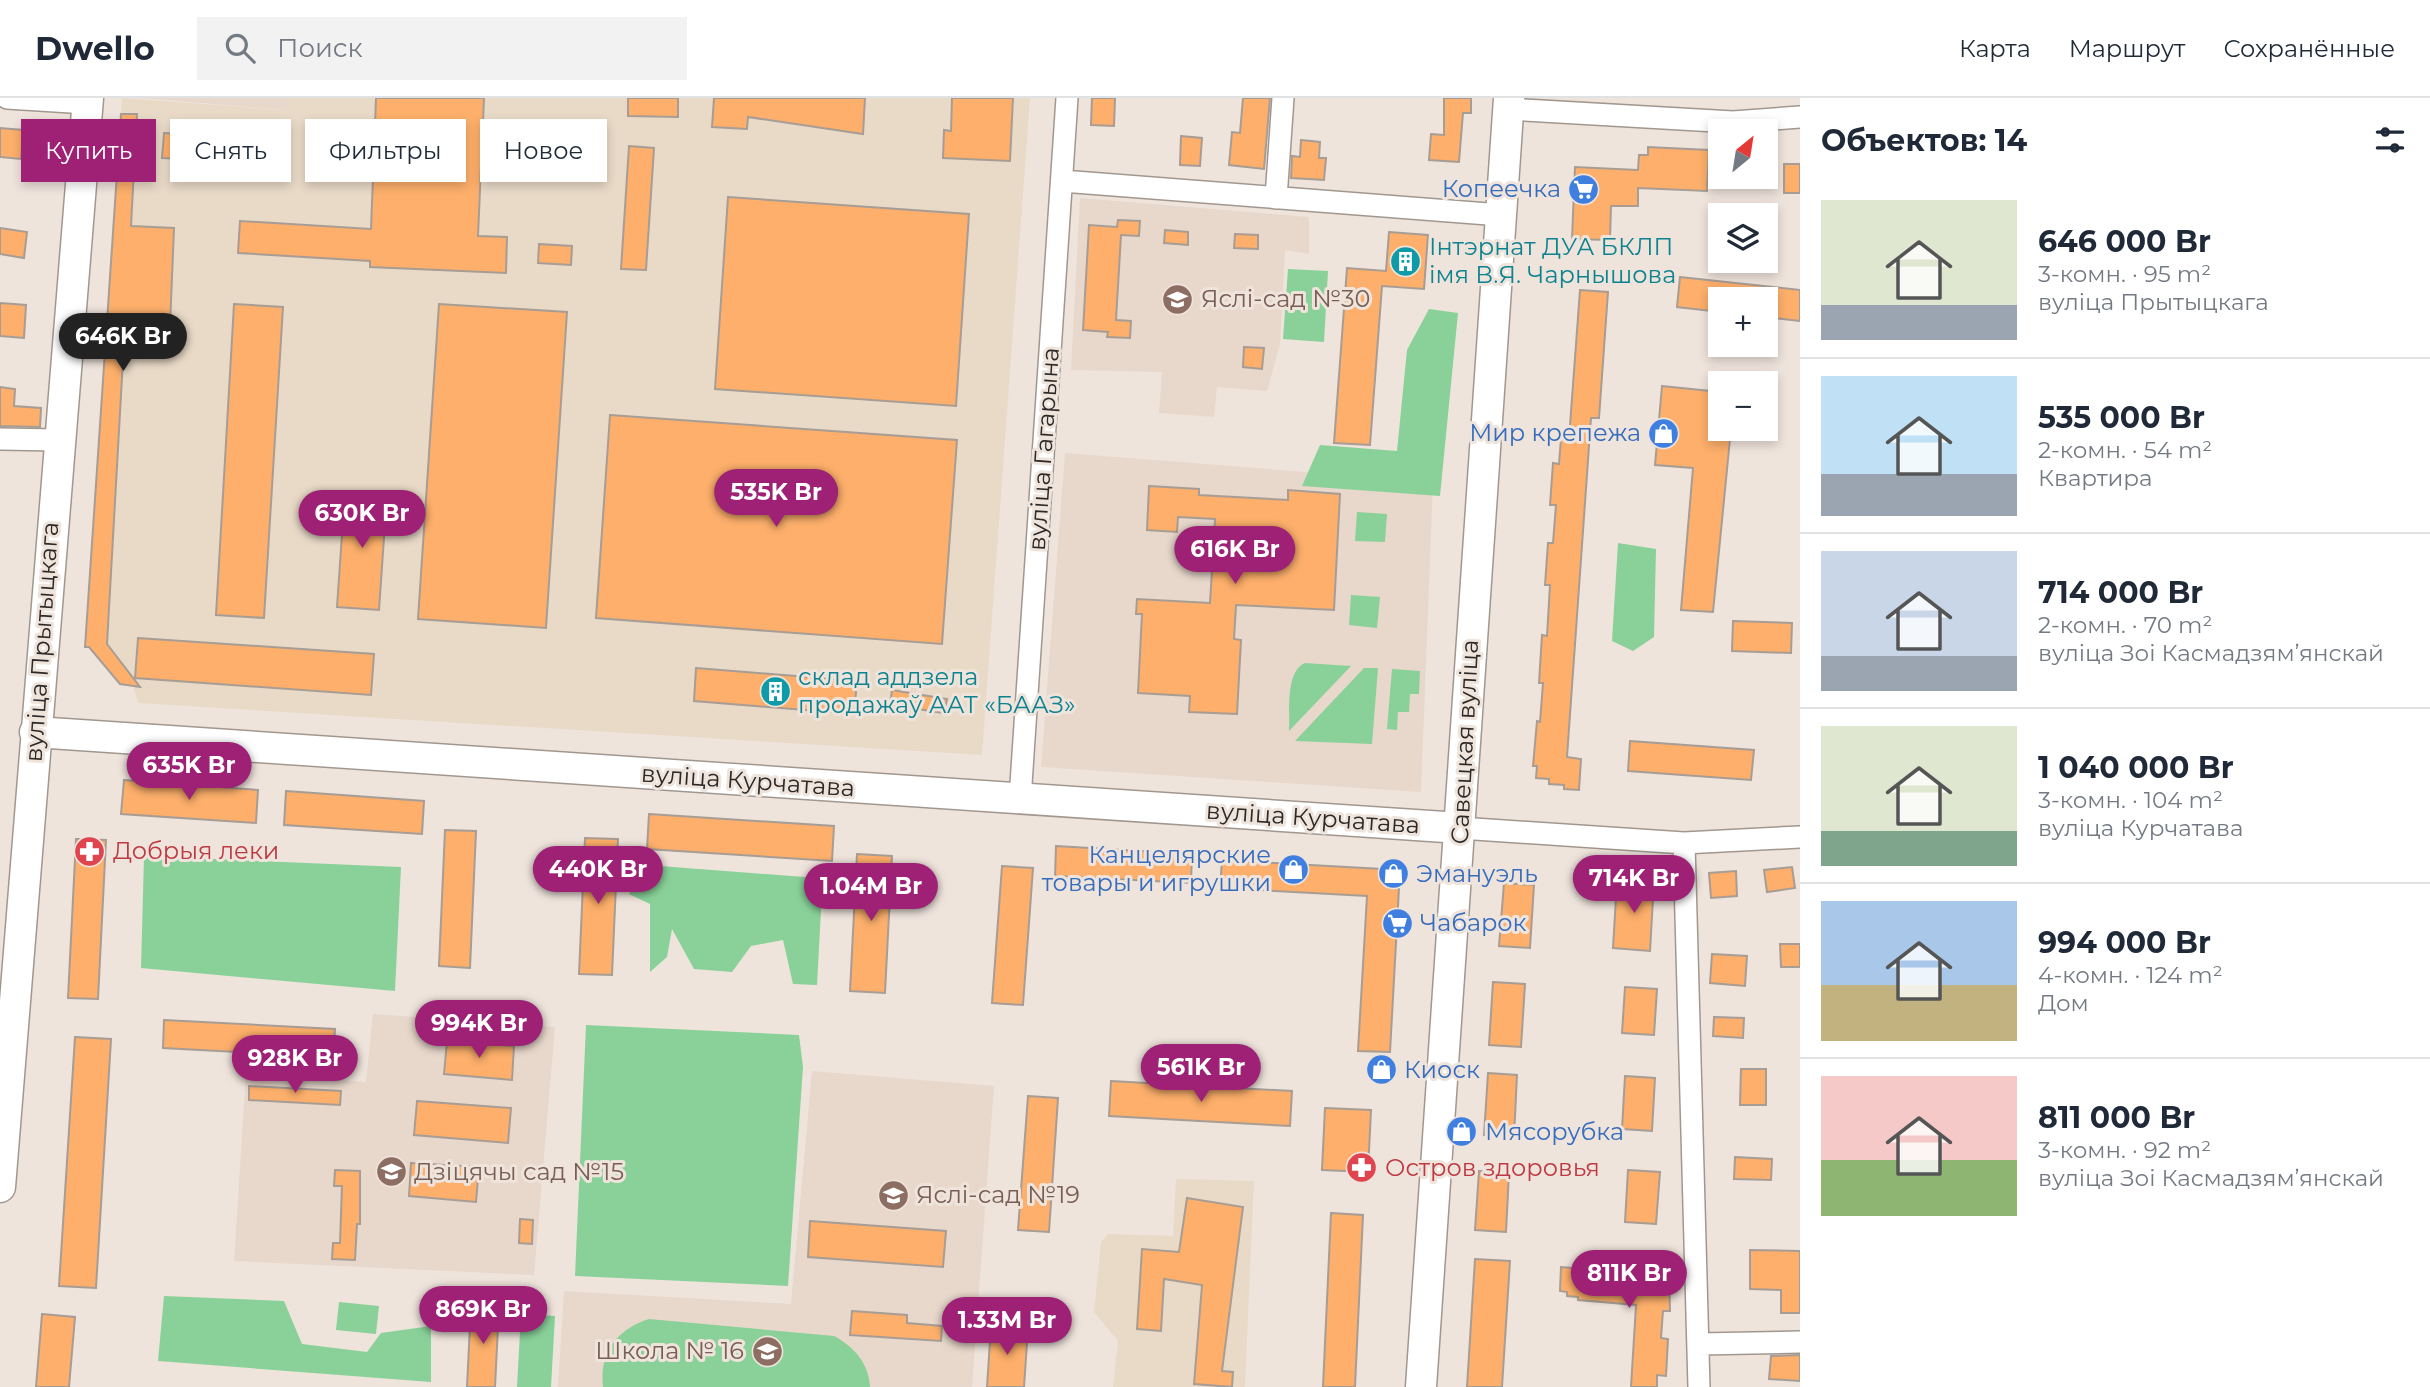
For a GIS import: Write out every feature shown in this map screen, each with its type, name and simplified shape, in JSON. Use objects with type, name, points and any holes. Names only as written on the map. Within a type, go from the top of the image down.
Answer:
[{"type":"main road","name":"вуліца Прытыцкага","points":[[0,1187],[58,440],[88,100]]},
{"type":"main road","name":"Савецкая вуліца","points":[[1421,1387],[1509,104]]},
{"type":"main road","name":"вуліца Курчатава","points":[[35,732],[1460,828]]},
{"type":"street","points":[[6,98],[88,100]]},
{"type":"street","name":"вуліца Гагарына","points":[[1020,799],[1067,98]]},
{"type":"street","points":[[1276,198],[1283,98]]},
{"type":"street","points":[[1509,104],[1733,122],[1800,117]]},
{"type":"street","points":[[1062,181],[1501,215]]},
{"type":"street","points":[[0,439],[58,440]]},
{"type":"street","points":[[1460,828],[1684,843],[1800,837]]},
{"type":"street","points":[[1684,843],[1699,1387]]},
{"type":"street","points":[[1698,1344],[1800,1342]]},
{"type":"shaded area","points":[[122,98],[287,110],[288,98],[1030,98],[982,755],[138,703],[133,686],[120,684],[85,642],[116,182],[156,182],[156,119],[121,119]]},
{"type":"shaded area","points":[[141,98],[288,98],[288,110]]},
{"type":"shaded area","name":"Яслі-сад №30","points":[[1080,198],[1309,217],[1309,254],[1285,250],[1280,344],[1267,391],[1217,387],[1214,417],[1159,413],[1162,372],[1071,370]]},
{"type":"shaded area","points":[[1065,453],[1433,482],[1421,792],[1041,767]]},
{"type":"shaded area","name":"Дзіцячы сад №15","points":[[373,1014],[555,1027],[534,1275],[234,1261],[246,1073],[366,1082]]},
{"type":"shaded area","points":[[812,1071],[994,1086],[972,1387],[558,1387],[564,1291],[791,1304]]},
{"type":"shaded area","points":[[1176,1179],[1254,1181],[1245,1387],[1113,1387],[1118,1341],[1094,1312],[1101,1242],[1108,1234],[1173,1236]]},
{"type":"green space","points":[[1288,269],[1328,271],[1324,342],[1283,339]]},
{"type":"green space","points":[[1429,309],[1458,313],[1440,496],[1302,486],[1320,445],[1397,451],[1407,350]]},
{"type":"green space","points":[[1357,512],[1387,514],[1385,542],[1355,541]]},
{"type":"green space","points":[[1618,543],[1656,549],[1654,637],[1633,651],[1612,641]]},
{"type":"green space","points":[[1351,595],[1380,597],[1377,628],[1349,625]]},
{"type":"green space","points":[[1305,663],[1351,666],[1289,731],[1291,683],[1294,674]]},
{"type":"green space","points":[[1364,668],[1378,668],[1372,744],[1295,741]]},
{"type":"green space","points":[[1392,669],[1420,671],[1419,694],[1410,694],[1409,712],[1398,712],[1397,730],[1387,729]]},
{"type":"green space","points":[[144,856],[401,867],[395,991],[141,968]]},
{"type":"green space","points":[[647,865],[805,877],[822,892],[817,985],[793,984],[783,940],[751,946],[732,972],[694,969],[672,929],[667,957],[650,972],[650,904],[629,894]]},
{"type":"green space","points":[[586,1025],[799,1035],[803,1067],[788,1286],[575,1276]]},
{"type":"green space","points":[[164,1296],[284,1301],[302,1344],[367,1352],[381,1333],[431,1326],[431,1382],[158,1361]]},
{"type":"green space","points":[[339,1302],[379,1306],[376,1334],[336,1330]]},
{"type":"green space","points":[[521,1314],[555,1316],[551,1387],[517,1387]]},
{"type":"green space","points":[[649,1319],[834,1336],[848,1345],[859,1357],[867,1370],[870,1387],[603,1387],[604,1363],[612,1344],[628,1329]]},
{"type":"building","points":[[376,98],[484,98],[483,119],[480,119],[478,236],[507,237],[506,273],[370,267],[370,261],[238,253],[240,221],[371,229],[373,182],[466,182],[466,119],[375,119]]},
{"type":"building","points":[[628,98],[678,98],[678,117],[628,116]]},
{"type":"building","points":[[714,98],[865,98],[863,134],[748,117],[747,129],[712,127]]},
{"type":"building","points":[[952,98],[1013,98],[1010,161],[943,158],[944,130],[951,131]]},
{"type":"building","points":[[1092,98],[1115,98],[1114,126],[1091,125]]},
{"type":"building","points":[[1243,98],[1270,98],[1264,169],[1229,165],[1232,132],[1240,133]]},
{"type":"building","points":[[1444,98],[1471,98],[1471,113],[1463,113],[1459,162],[1429,160],[1431,134],[1444,135]]},
{"type":"building","points":[[121,114],[137,114],[137,119],[121,119]]},
{"type":"building","points":[[0,128],[21,130],[21,159],[0,157]]},
{"type":"building","points":[[164,133],[170,133],[170,158],[162,158]]},
{"type":"building","points":[[1181,136],[1202,138],[1200,166],[1180,165]]},
{"type":"building","points":[[1301,140],[1320,142],[1319,158],[1326,158],[1324,180],[1291,178],[1292,156],[1300,157]]},
{"type":"building","points":[[629,146],[654,148],[646,270],[621,269]]},
{"type":"building","points":[[1648,147],[1708,150],[1707,191],[1638,188],[1638,206],[1611,206],[1610,240],[1572,239],[1575,167],[1638,170],[1639,155],[1648,155]]},
{"type":"building","points":[[1784,164],[1800,164],[1800,193],[1784,193]]},
{"type":"building","points":[[116,182],[133,182],[131,226],[174,228],[170,326],[125,324],[107,644],[140,687],[120,684],[89,647],[85,647]]},
{"type":"building","points":[[728,197],[969,214],[956,406],[715,389]]},
{"type":"building","points":[[1118,220],[1140,221],[1139,236],[1121,235],[1116,320],[1131,321],[1130,338],[1107,337],[1108,332],[1083,330],[1089,225],[1117,227]]},
{"type":"building","points":[[0,228],[27,232],[24,258],[0,254]]},
{"type":"building","points":[[1165,230],[1188,232],[1188,245],[1164,243]]},
{"type":"building","points":[[1389,232],[1428,235],[1424,289],[1382,286],[1370,445],[1334,443],[1347,268],[1386,271]]},
{"type":"building","points":[[1235,234],[1258,235],[1258,249],[1234,248]]},
{"type":"building","points":[[539,244],[572,246],[571,265],[538,263]]},
{"type":"building","points":[[1680,277],[1772,287],[1708,287],[1708,311],[1677,307]]},
{"type":"building","points":[[1778,288],[1800,290],[1800,321],[1778,318]]},
{"type":"building","points":[[1580,290],[1608,292],[1599,418],[1591,418],[1567,757],[1581,759],[1579,790],[1564,789],[1564,785],[1549,784],[1549,779],[1536,778],[1537,766],[1533,766],[1543,683],[1539,683],[1542,635],[1547,636],[1550,585],[1545,585],[1548,543],[1553,543],[1556,505],[1550,505],[1553,463],[1559,464],[1561,438],[1569,439]]},
{"type":"building","points":[[0,303],[26,305],[24,338],[0,336]]},
{"type":"building","points":[[234,304],[283,307],[264,618],[216,615]]},
{"type":"building","points":[[439,304],[567,312],[546,628],[418,619]]},
{"type":"building","points":[[1244,347],[1264,348],[1262,369],[1243,367]]},
{"type":"building","points":[[1662,386],[1708,391],[1708,441],[1730,441],[1713,612],[1681,610],[1693,468],[1655,465]]},
{"type":"building","points":[[0,387],[15,389],[14,406],[41,408],[40,427],[0,426]]},
{"type":"building","points":[[610,415],[957,440],[942,644],[596,618]]},
{"type":"building","points":[[1149,486],[1199,489],[1199,495],[1288,500],[1288,490],[1340,494],[1334,610],[1236,605],[1234,639],[1241,640],[1237,714],[1189,712],[1190,696],[1138,693],[1142,614],[1136,614],[1137,599],[1210,603],[1215,519],[1178,517],[1177,532],[1147,530]]},
{"type":"building","points":[[345,491],[387,494],[379,610],[337,607]]},
{"type":"building","points":[[1733,621],[1792,623],[1791,653],[1732,651]]},
{"type":"building","points":[[138,638],[374,654],[371,695],[135,678]]},
{"type":"building","name":"склад аддзела продажаў ААТ «БААЗ»","points":[[696,668],[857,681],[854,714],[694,701]]},
{"type":"building","points":[[892,690],[947,699],[944,713],[890,705]]},
{"type":"building","points":[[1630,741],[1754,750],[1751,780],[1628,771]]},
{"type":"building","points":[[124,780],[258,790],[256,823],[121,814]]},
{"type":"building","points":[[286,791],[424,801],[422,834],[284,825]]},
{"type":"building","points":[[649,814],[834,826],[832,861],[647,849]]},
{"type":"building","points":[[445,830],[476,831],[470,968],[439,966]]},
{"type":"building","points":[[585,838],[618,839],[612,975],[579,974]]},
{"type":"building","points":[[76,839],[106,840],[98,999],[68,998]]},
{"type":"building","points":[[1056,846],[1192,854],[1191,883],[1055,876]]},
{"type":"building","points":[[857,854],[892,856],[885,993],[850,991]]},
{"type":"building","points":[[1222,860],[1400,870],[1390,1052],[1358,1051],[1367,896],[1220,888]]},
{"type":"building","points":[[1002,866],[1033,868],[1023,1005],[992,1003]]},
{"type":"building","points":[[1792,867],[1795,888],[1767,892],[1764,870]]},
{"type":"building","points":[[1736,871],[1737,896],[1711,898],[1709,873]]},
{"type":"building","points":[[1617,880],[1654,882],[1650,951],[1613,948]]},
{"type":"building","points":[[1504,883],[1534,885],[1530,948],[1499,946]]},
{"type":"building","points":[[1780,944],[1800,944],[1800,967],[1781,967]]},
{"type":"building","points":[[1712,954],[1747,956],[1745,986],[1710,983]]},
{"type":"building","points":[[1493,982],[1525,984],[1521,1047],[1489,1045]]},
{"type":"building","points":[[1625,987],[1657,989],[1654,1035],[1622,1033]]},
{"type":"building","points":[[1714,1017],[1744,1018],[1743,1038],[1713,1036]]},
{"type":"building","points":[[164,1020],[335,1029],[333,1057],[163,1048]]},
{"type":"building","points":[[75,1037],[111,1039],[96,1288],[59,1286]]},
{"type":"building","points":[[447,1041],[514,1046],[512,1080],[444,1074]]},
{"type":"building","points":[[1741,1069],[1766,1069],[1766,1105],[1740,1105]]},
{"type":"building","points":[[1488,1073],[1517,1075],[1514,1137],[1484,1135]]},
{"type":"building","points":[[1625,1076],[1655,1078],[1652,1131],[1622,1129]]},
{"type":"building","points":[[1111,1081],[1292,1091],[1290,1126],[1109,1116]]},
{"type":"building","points":[[249,1086],[341,1091],[340,1105],[249,1100]]},
{"type":"building","points":[[1028,1096],[1058,1098],[1049,1232],[1018,1230]]},
{"type":"building","points":[[417,1101],[511,1108],[508,1143],[414,1135]]},
{"type":"building","points":[[1325,1108],[1371,1110],[1368,1172],[1322,1170]]},
{"type":"building","points":[[1735,1157],[1772,1159],[1771,1180],[1734,1179]]},
{"type":"building","points":[[411,1163],[479,1167],[476,1202],[409,1196]]},
{"type":"building","points":[[335,1170],[360,1171],[360,1224],[357,1224],[355,1260],[332,1259],[333,1243],[340,1243],[342,1186],[334,1186]]},
{"type":"building","points":[[1628,1170],[1660,1172],[1656,1224],[1625,1222]]},
{"type":"building","points":[[1479,1171],[1509,1173],[1506,1232],[1475,1230]]},
{"type":"building","points":[[1187,1198],[1243,1207],[1222,1371],[1233,1372],[1232,1387],[1194,1384],[1202,1285],[1164,1279],[1161,1331],[1137,1329],[1142,1249],[1179,1252]]},
{"type":"building","points":[[1331,1213],[1363,1215],[1355,1387],[1323,1387]]},
{"type":"building","points":[[520,1219],[533,1220],[532,1244],[519,1243]]},
{"type":"building","points":[[810,1221],[946,1231],[943,1267],[808,1257]]},
{"type":"building","points":[[1750,1250],[1800,1251],[1800,1313],[1781,1313],[1781,1290],[1750,1289]]},
{"type":"building","points":[[1475,1259],[1510,1261],[1502,1387],[1467,1387]]},
{"type":"building","points":[[1574,1263],[1612,1265],[1611,1270],[1639,1272],[1639,1267],[1659,1269],[1659,1274],[1669,1274],[1670,1311],[1663,1311],[1661,1338],[1668,1339],[1666,1376],[1657,1375],[1657,1387],[1631,1387],[1636,1305],[1578,1300],[1578,1297],[1567,1296],[1567,1292],[1560,1291],[1561,1267],[1573,1268]]},
{"type":"building","points":[[471,1305],[499,1306],[495,1387],[467,1387]]},
{"type":"building","points":[[852,1311],[907,1315],[907,1323],[942,1326],[941,1341],[850,1335]]},
{"type":"building","points":[[42,1314],[75,1317],[69,1387],[36,1387]]},
{"type":"building","points":[[991,1326],[1028,1328],[1024,1387],[987,1387]]},
{"type":"building","points":[[1800,1355],[1800,1381],[1769,1379],[1771,1356]]},
{"type":"place","name":"Копеечка","points":[[1584,189]]},
{"type":"place","name":"Інтэрнат ДУА БКЛП імя В.Я. Чарнышова","points":[[1406,261]]},
{"type":"place","name":"Яслі-сад №30","points":[[1178,299]]},
{"type":"place","name":"Мир крепежа","points":[[1664,433]]},
{"type":"place","name":"склад аддзела продажаў ААТ «БААЗ»","points":[[775,691]]},
{"type":"place","name":"Добрыя леки","points":[[90,851]]},
{"type":"place","name":"Канцелярские товары и игрушки","points":[[1294,869]]},
{"type":"place","name":"Эмануэль","points":[[1393,874]]},
{"type":"place","name":"Чабарок","points":[[1397,923]]},
{"type":"place","name":"Киоск","points":[[1381,1070]]},
{"type":"place","name":"Мясорубка","points":[[1462,1132]]},
{"type":"place","name":"Остров здоровья","points":[[1362,1168]]},
{"type":"place","name":"Дзіцячы сад №15","points":[[391,1172]]},
{"type":"place","name":"Яслі-сад №19","points":[[893,1195]]},
{"type":"place","name":"Школа № 16","points":[[767,1351]]}]
